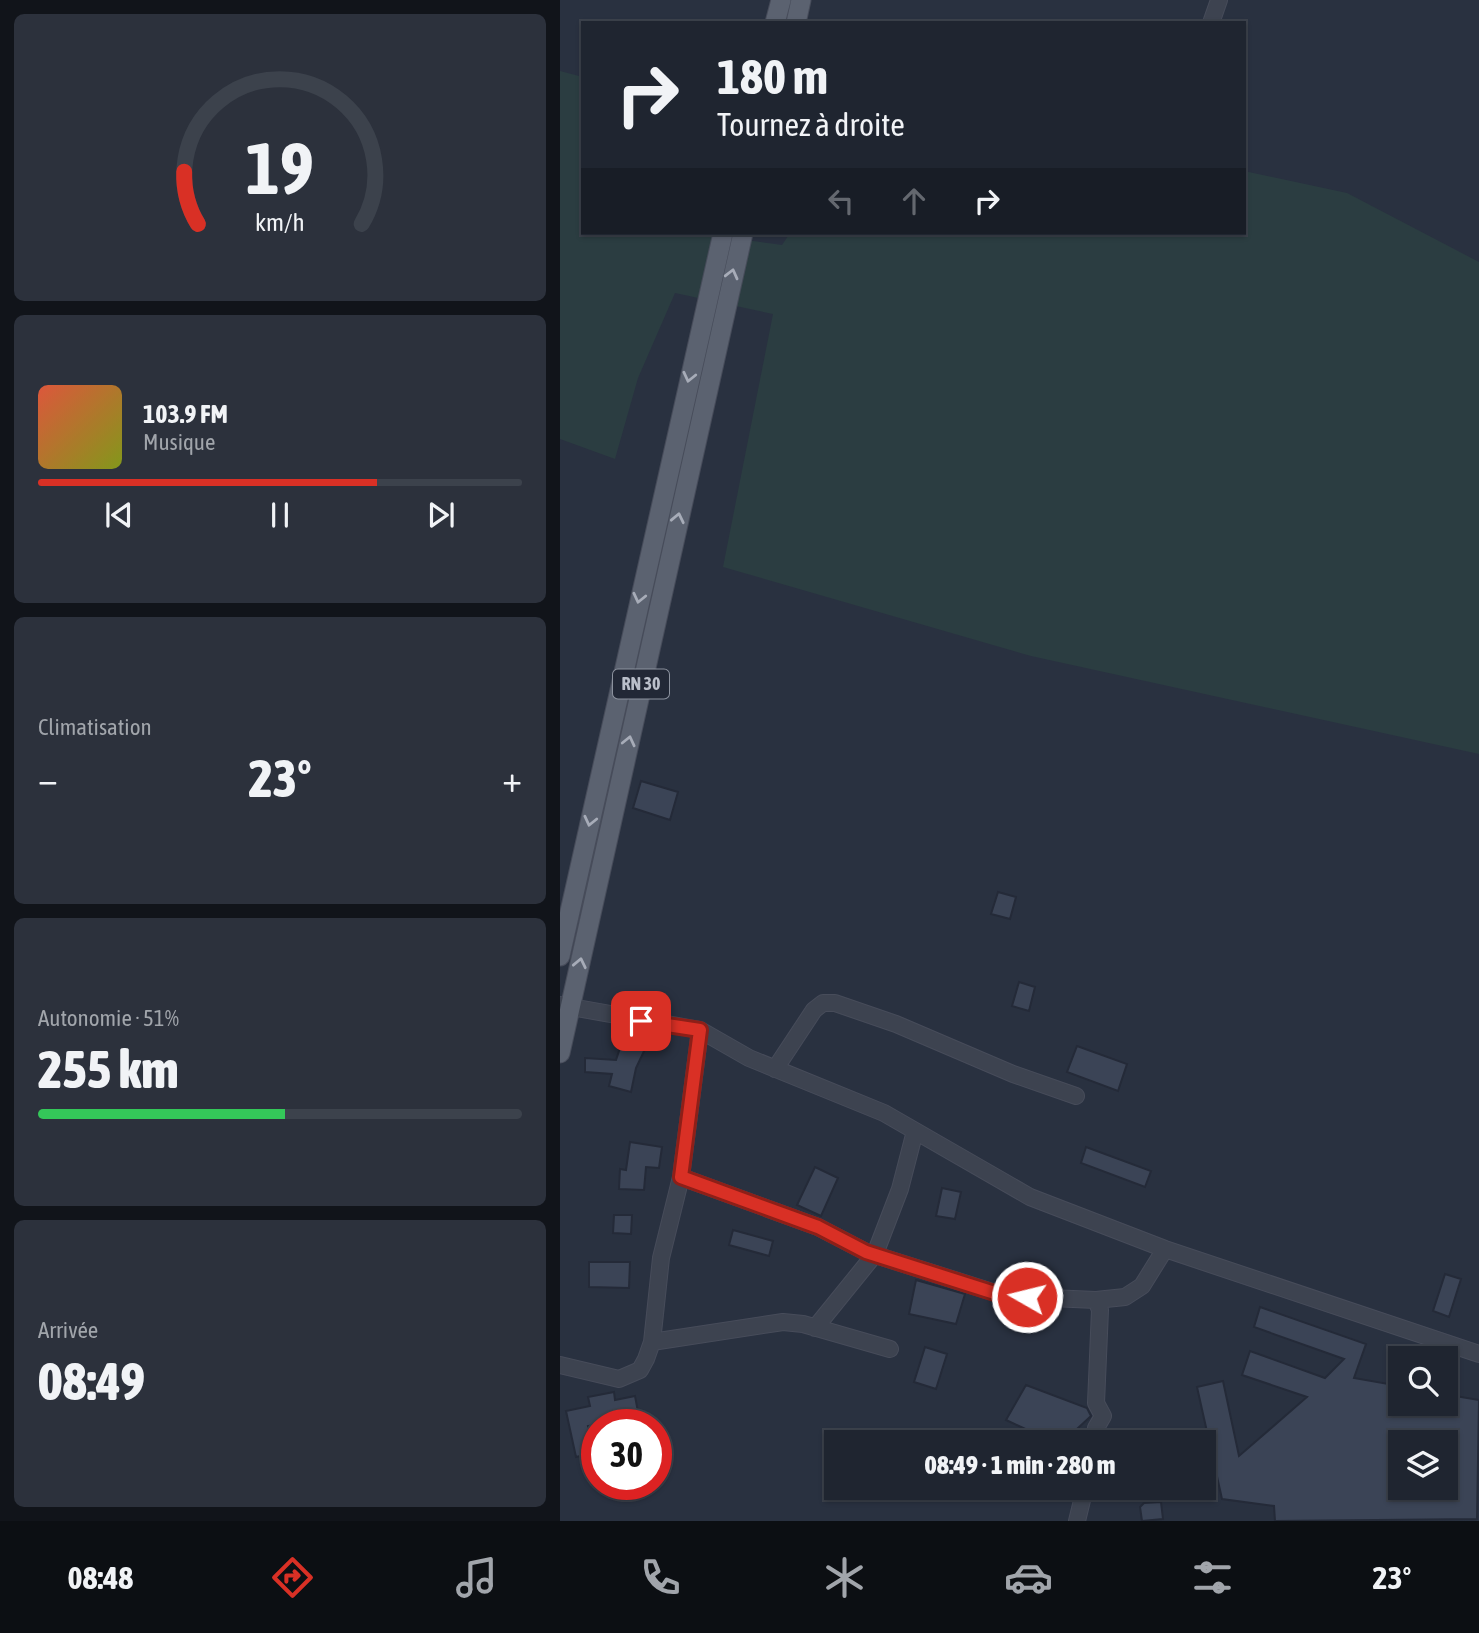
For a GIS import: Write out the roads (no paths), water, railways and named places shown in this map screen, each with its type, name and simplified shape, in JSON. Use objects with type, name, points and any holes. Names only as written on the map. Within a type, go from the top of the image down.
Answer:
[{"type":"main road","points":[[776,21],[781,0]]},
{"type":"main road","points":[[797,21],[802,0]]},
{"type":"main road","name":"RN 30","points":[[560,1053],[565,1006],[713,312],[723,235]]},
{"type":"main road","name":"RN 30","points":[[560,956],[713,312],[742,235]]},
{"type":"street","points":[[1212,21],[1219,0]]},
{"type":"street","points":[[775,1069],[814,1010],[823,1003],[835,1003],[896,1024],[1013,1074],[1076,1096]]},
{"type":"street","points":[[565,1006],[700,1030],[775,1069],[884,1113],[1030,1197],[1165,1249],[1479,1353]]},
{"type":"street","points":[[560,1364],[619,1379],[640,1370],[652,1342],[661,1258],[681,1177],[700,1030]]},
{"type":"street","points":[[815,1328],[875,1254],[896,1201],[915,1131]]},
{"type":"street","points":[[681,1177],[818,1227],[875,1254],[1004,1296],[1096,1300],[1125,1297],[1135,1293],[1165,1249]]},
{"type":"street","points":[[1096,1300],[1100,1310],[1096,1404],[1103,1416],[1096,1430]]},
{"type":"street","points":[[652,1342],[783,1322],[890,1349]]},
{"type":"street","points":[[1077,1521],[1081,1500]]}]
